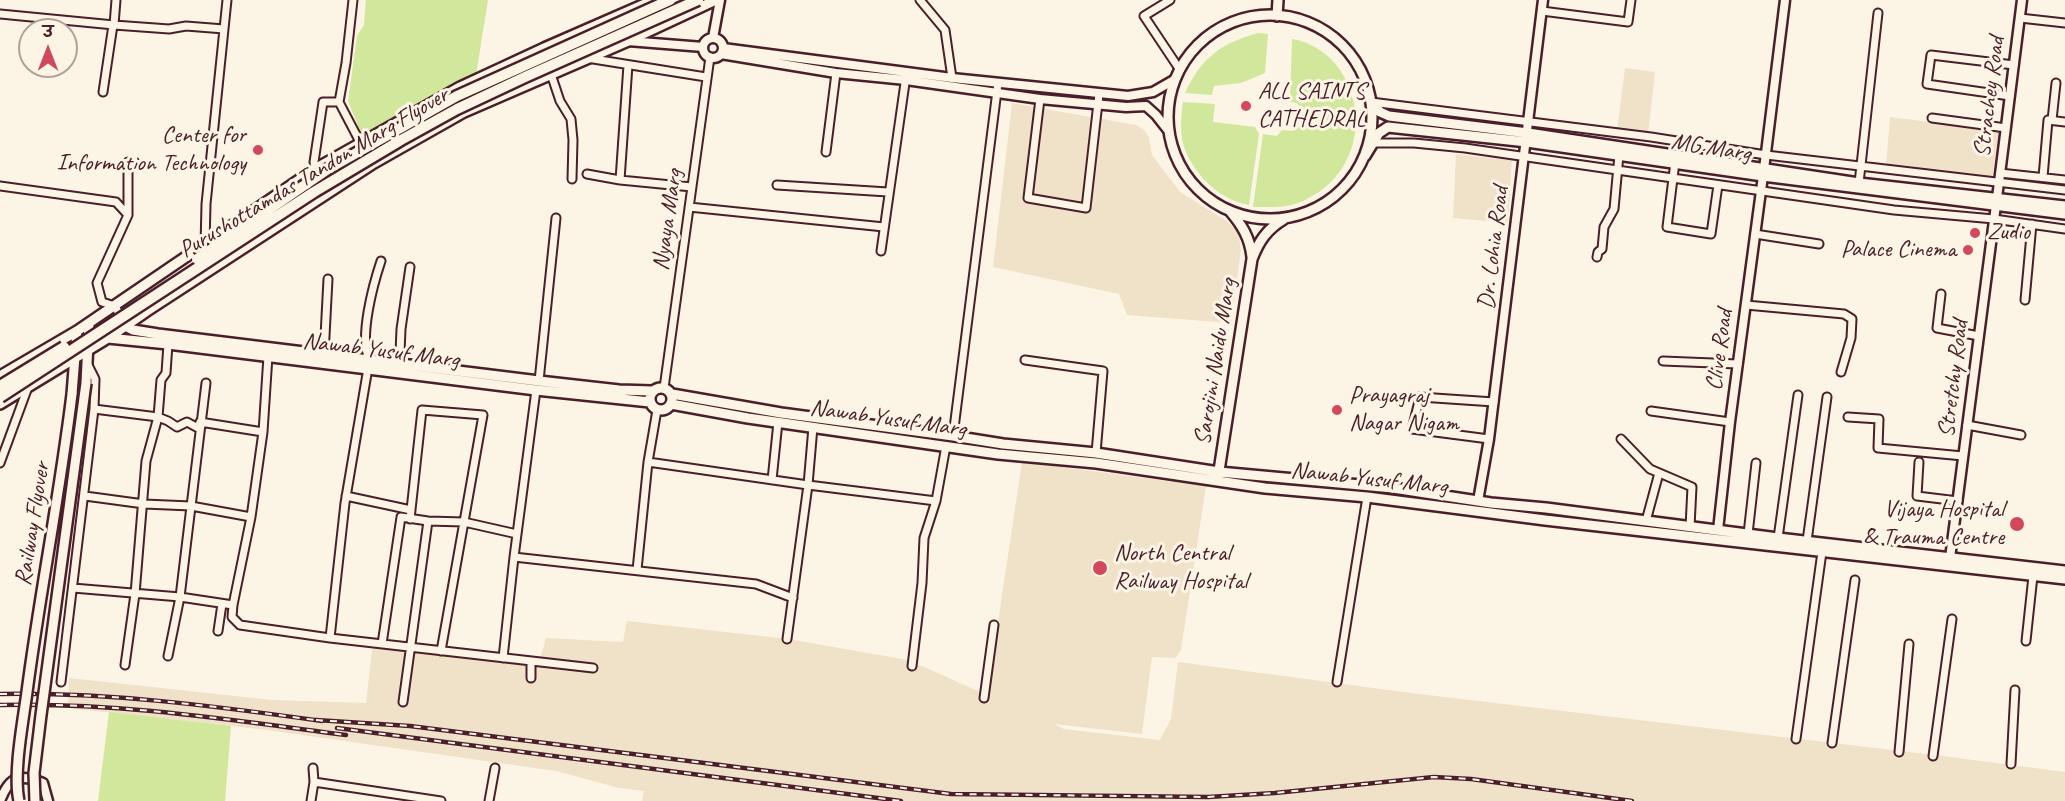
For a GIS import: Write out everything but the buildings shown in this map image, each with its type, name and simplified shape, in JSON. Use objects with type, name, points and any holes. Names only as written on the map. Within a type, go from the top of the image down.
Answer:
[{"type":"main road","points":[[0,376],[77,331],[315,169],[459,87],[654,0]]},
{"type":"main road","name":"Purushottamdas Tandon Marg Flyover","points":[[0,386],[128,307],[328,169],[372,143],[457,96],[670,0]]},
{"type":"main road","name":"Purushottamdas Tandon Marg Flyover","points":[[0,397],[314,192],[401,140],[457,109],[698,0]]},
{"type":"main road","points":[[0,404],[108,338],[374,164],[464,112],[718,0]]},
{"type":"main road","points":[[1277,16],[1278,0]]},
{"type":"main road","points":[[1277,16],[1310,24],[1339,42],[1360,69],[1371,102],[1371,127],[1365,156],[1338,193],[1309,210],[1289,216],[1256,218],[1230,210],[1214,202],[1200,191],[1188,178],[1171,149],[1167,129],[1169,95],[1180,70],[1200,43],[1220,29],[1243,19],[1277,16]]},
{"type":"main road","name":"MG Marg","points":[[1371,102],[1380,112],[1389,116],[1764,173],[1859,183],[2065,214]]},
{"type":"main road","name":"MG Marg","points":[[1365,156],[1379,133],[1388,127],[1528,138],[1675,162],[1997,202],[2065,206]]},
{"type":"main road","points":[[1230,210],[1251,244],[1252,259]]},
{"type":"main road","points":[[1252,259],[1258,243],[1268,230],[1289,216]]},
{"type":"main road","name":"Sarojini Naidu Marg","points":[[1218,477],[1252,259]]},
{"type":"main road","name":"Railway Flyover","points":[[35,801],[34,773],[86,383],[89,323]]},
{"type":"main road","name":"Nawab Yusuf Marg","points":[[126,326],[141,331],[324,355],[369,364],[403,363],[537,386],[652,392]]},
{"type":"main road","name":"Railway Flyover","points":[[19,801],[17,781],[29,678],[64,459],[77,331]]},
{"type":"main road","name":"Nawab Yusuf Marg","points":[[108,338],[267,356],[369,364],[650,402]]},
{"type":"main road","points":[[657,388],[669,395],[668,408],[657,410],[650,402],[652,392],[657,388]]},
{"type":"main road","name":"Nawab Yusuf Marg","points":[[669,395],[1002,444],[1096,453],[1218,477],[1394,488],[1478,501],[2065,571]]},
{"type":"main road","name":"Nawab Yusuf Marg","points":[[669,395],[778,422],[998,454],[1218,477],[1822,552],[2065,579]]},
{"type":"street","points":[[103,92],[116,0]]},
{"type":"street","points":[[208,272],[205,244],[206,204],[226,0]]},
{"type":"street","points":[[353,0],[339,102],[374,164]]},
{"type":"street","points":[[713,38],[718,0]]},
{"type":"street","points":[[920,0],[945,30],[952,78]]},
{"type":"street","points":[[1170,0],[1144,16],[1180,70]]},
{"type":"street","name":"Dr. Lohia Road","points":[[1478,501],[1494,402],[1530,122],[1543,0]]},
{"type":"street","points":[[1542,11],[1628,22],[1631,0]]},
{"type":"street","name":"Clive Road","points":[[1718,530],[1785,0]]},
{"type":"street","name":"Strachey Road","points":[[1997,202],[2022,0]]},
{"type":"street","points":[[1859,183],[1878,13]]},
{"type":"street","points":[[0,14],[169,29],[186,26],[224,29]]},
{"type":"street","points":[[2020,18],[2065,23]]},
{"type":"street","points":[[713,38],[719,40],[722,51],[716,57],[710,57],[704,52],[703,46],[706,40],[713,38]]},
{"type":"street","points":[[628,41],[703,46]]},
{"type":"street","points":[[722,51],[836,73],[952,78],[1040,99],[1098,105],[1146,106],[1167,129]]},
{"type":"street","points":[[722,51],[906,77],[997,87],[1099,94],[1146,95],[1174,80]]},
{"type":"street","points":[[2010,96],[1928,84],[1931,55],[2014,65]]},
{"type":"street","name":"Nyaya Marg","points":[[669,395],[689,207],[710,57]]},
{"type":"street","points":[[587,58],[706,77]]},
{"type":"street","points":[[620,180],[628,65]]},
{"type":"street","points":[[826,152],[836,73]]},
{"type":"street","points":[[551,74],[560,101],[571,119],[572,179]]},
{"type":"street","points":[[881,251],[906,77]]},
{"type":"street","points":[[2052,120],[2056,83]]},
{"type":"street","points":[[953,436],[997,87]]},
{"type":"street","points":[[1040,99],[1028,198],[1086,208],[1099,94]]},
{"type":"street","points":[[321,198],[315,169],[323,102],[339,102]]},
{"type":"street","points":[[1371,102],[1766,155],[2000,177],[2043,177],[2065,180]]},
{"type":"street","points":[[1932,118],[2006,128]]},
{"type":"street","points":[[2043,177],[2048,120],[2065,122]]},
{"type":"street","points":[[1375,143],[1432,144],[1894,210],[1994,219],[2065,229]]},
{"type":"street","points":[[1597,257],[1598,252],[1602,249],[1604,227],[1614,209],[1619,154]]},
{"type":"street","points":[[126,326],[115,306],[102,302],[97,283],[128,215],[128,162]]},
{"type":"street","points":[[1675,162],[1667,227],[1711,234],[1718,184]]},
{"type":"street","points":[[587,174],[620,180],[692,187]]},
{"type":"street","points":[[2000,177],[2065,190]]},
{"type":"street","points":[[777,185],[888,192]]},
{"type":"street","points":[[0,186],[116,202],[128,215]]},
{"type":"street","name":"Stretchy Road","points":[[1950,558],[1997,202]]},
{"type":"street","points":[[689,207],[884,227]]},
{"type":"street","points":[[502,658],[556,218]]},
{"type":"street","points":[[2025,300],[2032,224]]},
{"type":"street","points":[[1755,234],[1819,244]]},
{"type":"street","points":[[330,638],[346,496],[369,364],[365,349],[369,309],[374,281],[381,261]]},
{"type":"street","points":[[403,363],[400,336],[410,267]]},
{"type":"street","points":[[324,355],[328,279]]},
{"type":"street","points":[[1941,294],[1937,328],[1979,336]]},
{"type":"street","points":[[1746,305],[1844,314],[1852,319],[1851,338],[1841,372]]},
{"type":"street","points":[[125,665],[135,594],[146,461],[158,417],[161,380],[166,373],[168,344]]},
{"type":"street","points":[[267,356],[263,432],[251,517],[233,605],[232,617],[240,625],[330,638],[593,668]]},
{"type":"street","points":[[1025,360],[1103,371],[1096,453]]},
{"type":"street","points":[[1663,361],[1738,364]]},
{"type":"street","points":[[61,682],[94,409],[95,379],[88,364]]},
{"type":"street","points":[[168,656],[180,597],[206,383]]},
{"type":"street","points":[[0,464],[28,387]]},
{"type":"street","points":[[1778,538],[1798,395]]},
{"type":"street","points":[[1489,439],[1412,429],[1420,397],[1494,402]]},
{"type":"street","points":[[1807,541],[1827,398]]},
{"type":"street","points":[[94,409],[158,417],[168,420],[177,427],[187,422],[198,428],[200,422]]},
{"type":"street","points":[[411,514],[422,410],[483,415],[441,651]]},
{"type":"street","points":[[637,570],[648,462],[657,410]]},
{"type":"street","points":[[1651,411],[1730,422]]},
{"type":"street","points":[[1848,417],[1879,419],[1878,448],[1963,456]]},
{"type":"street","points":[[200,422],[263,432]]},
{"type":"street","points":[[772,480],[778,422]]},
{"type":"street","points":[[1967,425],[2022,435]]},
{"type":"street","points":[[787,639],[808,485],[813,428]]},
{"type":"street","points":[[1621,439],[1650,469],[1692,487],[1690,526]]},
{"type":"street","points":[[912,666],[922,583],[924,538],[936,501],[946,446]]},
{"type":"street","points":[[648,462],[936,501]]},
{"type":"street","points":[[1919,462],[1917,496],[1958,501]]},
{"type":"street","points":[[1748,534],[1756,463]]},
{"type":"street","points":[[1646,521],[1659,472]]},
{"type":"street","points":[[85,496],[144,504],[191,506],[251,517]]},
{"type":"street","points":[[346,496],[428,521],[464,522],[517,534]]},
{"type":"street","points":[[1337,682],[1367,497]]},
{"type":"street","points":[[382,644],[401,517],[411,514]]},
{"type":"street","points":[[403,702],[428,521]]},
{"type":"street","points":[[1796,739],[1822,552]]},
{"type":"street","points":[[514,556],[756,584],[793,598]]},
{"type":"street","points":[[2026,641],[2033,576]]},
{"type":"street","points":[[1832,743],[1855,580]]},
{"type":"street","points":[[73,588],[180,597],[233,605]]},
{"type":"street","points":[[218,631],[222,604]]},
{"type":"street","points":[[1933,756],[1952,619]]},
{"type":"street","points":[[984,698],[994,625]]},
{"type":"street","points":[[1899,752],[1909,644]]},
{"type":"street","points":[[531,662],[531,678]]},
{"type":"street","points":[[2011,764],[2015,690]]},
{"type":"street","points":[[311,801],[314,782],[313,768]]},
{"type":"street","points":[[489,801],[495,768]]},
{"type":"street","points":[[0,801],[12,780],[23,777],[43,783],[48,801]]},
{"type":"street","points":[[314,782],[398,798],[441,801]]},
{"type":"shaded area","points":[[1625,68],[1655,72],[1648,135],[1617,131]]},
{"type":"shaded area","points":[[1012,103],[1136,125],[1144,130],[1149,137],[1152,155],[1180,192],[1227,221],[1238,232],[1241,250],[1231,323],[1127,315],[1119,294],[993,267]]},
{"type":"shaded area","points":[[1890,117],[1999,131],[1992,179],[1886,165]]},
{"type":"shaded area","points":[[1456,154],[1512,160],[1508,223],[1453,218]]},
{"type":"shaded area","points":[[1022,462],[1206,486],[1181,650],[1175,658],[1152,657],[1142,734],[1054,724],[1064,729],[1160,740],[1171,719],[1178,662],[1411,693],[2065,772],[2065,801],[642,801],[644,791],[619,788],[556,771],[267,730],[68,708],[69,678],[272,700],[366,703],[373,642],[540,660],[546,638],[623,642],[627,621],[788,639],[908,660],[987,695]]},
{"type":"green space","points":[[366,0],[488,0],[475,81],[366,145],[348,101],[357,36],[364,25]]},
{"type":"green space","points":[[1258,33],[1268,34],[1265,73],[1241,83],[1214,86],[1212,95],[1185,93],[1198,70],[1214,54],[1233,42]]},
{"type":"green space","points":[[1292,39],[1319,50],[1340,70],[1350,89],[1355,108],[1356,128],[1352,147],[1344,165],[1333,180],[1317,193],[1293,205],[1253,207],[1263,134],[1277,136],[1282,130],[1292,131],[1302,124],[1304,114],[1297,103],[1290,102]]},
{"type":"green space","points":[[1183,102],[1215,104],[1213,122],[1255,127],[1259,134],[1249,205],[1217,191],[1208,184],[1193,165],[1182,139]]},
{"type":"green space","points":[[109,712],[231,726],[225,801],[98,801]]},
{"type":"railway","points":[[0,694],[121,698],[201,705],[322,721]]},
{"type":"railway","points":[[0,705],[131,709],[346,735]]},
{"type":"railway","points":[[316,720],[410,726],[951,794],[1208,797],[1275,793],[1434,777],[1471,779],[1632,801]]},
{"type":"railway","points":[[337,728],[901,801]]},
{"type":"place","name":"ALL SAINTS CATHEDRAL","points":[[1246,106]]},
{"type":"place","name":"Center for Information Technology","points":[[258,150]]},
{"type":"place","name":"Zudio","points":[[1975,233]]},
{"type":"place","name":"Palace Cinema","points":[[1968,250]]},
{"type":"place","name":"Prayagraj Nagar Nigam","points":[[1337,410]]},
{"type":"place","name":"Vijaya Hospital & Trauma Centre","points":[[2017,524]]},
{"type":"place","name":"North Central Railway Hospital","points":[[1100,568]]}]
